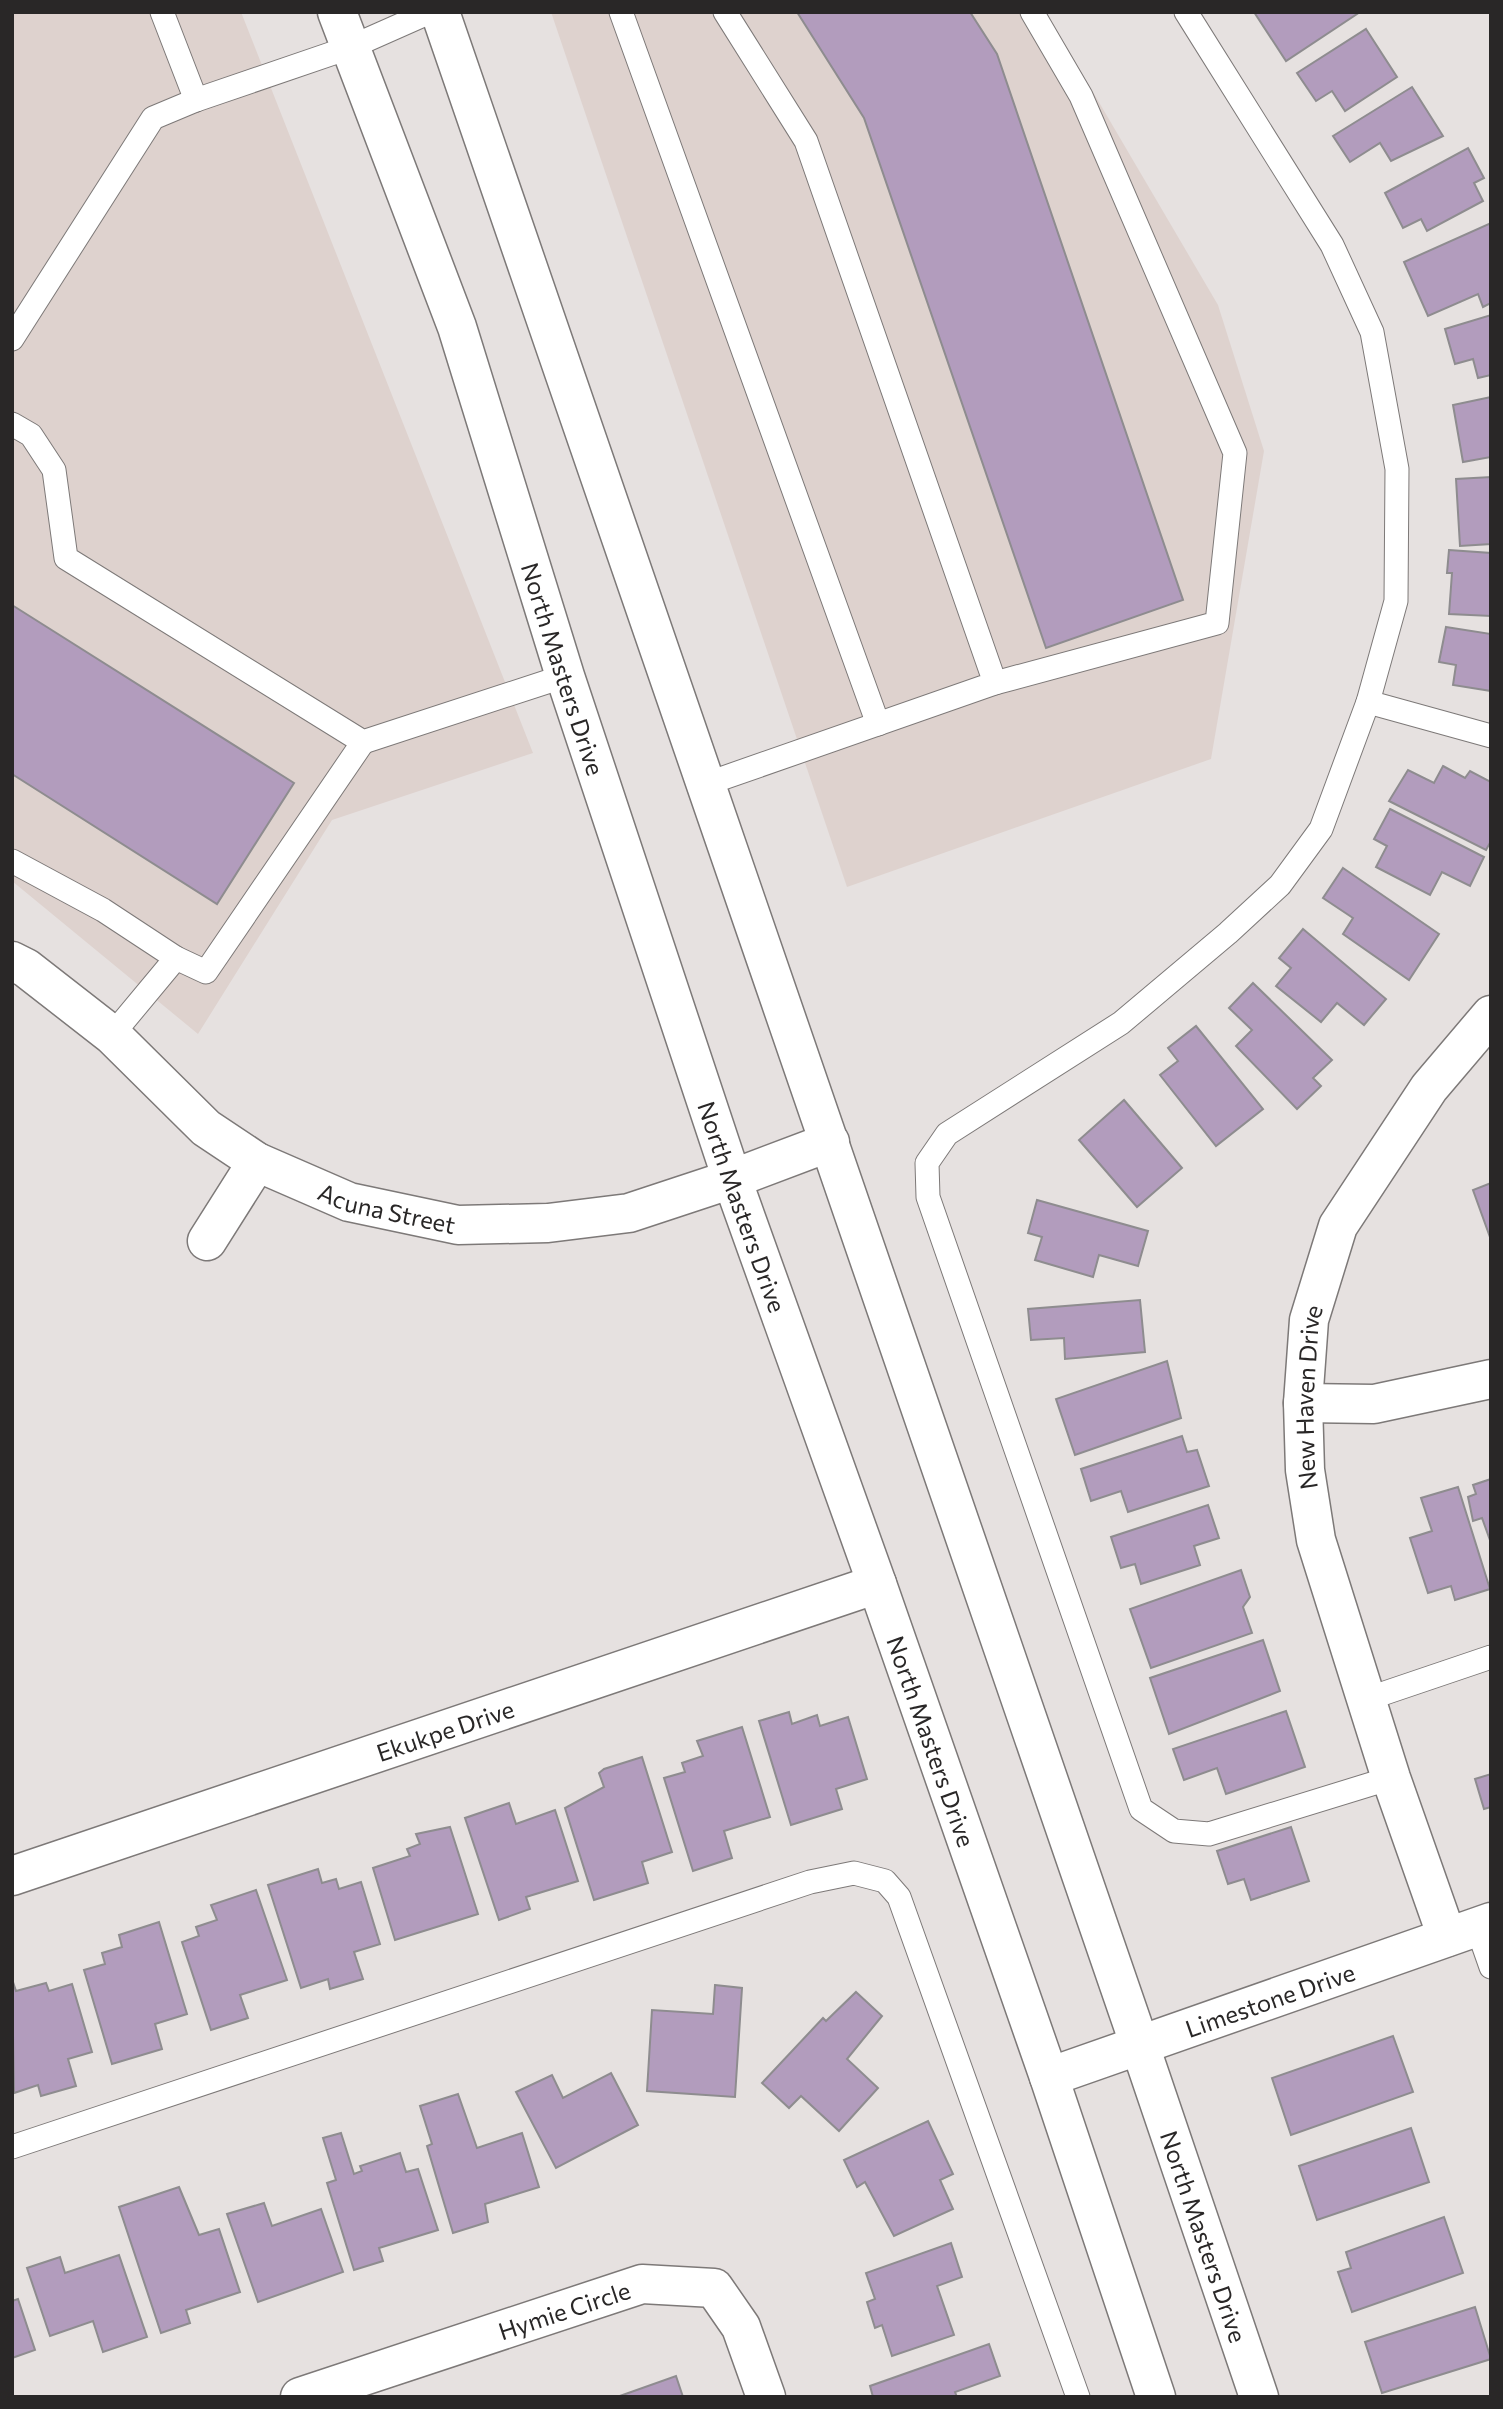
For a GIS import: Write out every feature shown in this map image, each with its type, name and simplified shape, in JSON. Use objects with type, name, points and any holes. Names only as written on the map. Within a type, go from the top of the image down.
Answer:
[{"type":"main road","name":"North Masters Drive","points":[[337,12],[457,327],[565,676],[732,1179],[1049,2077],[1156,2397]]},
{"type":"main road","name":"North Masters Drive","points":[[440,12],[1259,2397]]},
{"type":"main road","name":"Acuna Street","points":[[12,961],[26,968],[112,1035],[206,1128],[257,1162],[349,1202],[458,1225],[548,1223],[629,1213],[732,1179],[830,1142]]},
{"type":"main road","name":"New Haven Drive","points":[[1472,1929],[1391,1778],[1316,1540],[1305,1470],[1303,1403],[1309,1320],[1338,1226],[1429,1088],[1491,1015]]},
{"type":"main road","points":[[206,1241],[257,1162]]},
{"type":"main road","points":[[1303,1403],[1374,1404],[1491,1379]]},
{"type":"main road","name":"Ekukpe Drive","points":[[12,1876],[877,1584]]},
{"type":"main road","name":"Limestone Drive","points":[[1049,2077],[1472,1929]]},
{"type":"main road","name":"Hymie Circle","points":[[300,2397],[642,2284],[715,2288],[741,2327],[766,2397]]},
{"type":"lane","points":[[162,12],[196,100]]},
{"type":"lane","points":[[12,339],[153,118],[196,100],[351,47],[430,12]]},
{"type":"lane","points":[[621,12],[878,724]]},
{"type":"lane","points":[[724,12],[806,141],[995,682]]},
{"type":"lane","points":[[706,784],[995,682],[1217,624],[1235,453],[1081,96],[1032,12]]},
{"type":"lane","points":[[1186,12],[1332,244],[1373,332],[1397,469],[1396,601],[1368,702],[1321,829],[1280,886],[1121,1023],[947,1134],[928,1163],[928,1197],[1141,1809],[1174,1831],[1209,1834],[1391,1778]]},
{"type":"lane","points":[[12,424],[31,435],[54,470],[66,558],[363,742]]},
{"type":"lane","points":[[12,861],[103,909],[176,958],[206,972],[363,742],[565,676]]},
{"type":"lane","points":[[1368,702],[1491,736]]},
{"type":"lane","points":[[112,1035],[176,958]]},
{"type":"lane","points":[[1367,1699],[1491,1657]]},
{"type":"lane","points":[[12,2147],[810,1882],[854,1873],[885,1881],[899,1897],[1078,2397]]},
{"type":"lane","points":[[1472,1929],[1491,1967]]},
{"type":"shaded area","points":[[12,12],[241,12],[533,753],[332,820],[198,1034],[12,881]]},
{"type":"shaded area","points":[[551,12],[1046,12],[1218,305],[1264,451],[1211,759],[847,887]]},
{"type":"building","points":[[797,12],[970,12],[997,54],[1183,600],[1046,648],[864,118]]},
{"type":"building","points":[[1254,12],[1360,12],[1286,61]]},
{"type":"building","points":[[1366,29],[1397,77],[1345,111],[1332,91],[1316,101],[1297,73]]},
{"type":"building","points":[[1412,87],[1443,136],[1391,161],[1380,143],[1350,162],[1333,136]]},
{"type":"building","points":[[1468,148],[1484,178],[1474,183],[1483,201],[1427,231],[1421,219],[1403,228],[1385,193]]},
{"type":"building","points":[[1491,223],[1491,303],[1483,307],[1478,294],[1428,316],[1404,262]]},
{"type":"building","points":[[1491,315],[1491,375],[1478,378],[1473,359],[1455,364],[1445,329]]},
{"type":"building","points":[[1491,397],[1491,457],[1463,462],[1453,405]]},
{"type":"building","points":[[1491,477],[1491,544],[1460,546],[1456,479]]},
{"type":"building","points":[[1449,550],[1491,553],[1491,616],[1449,614],[1452,573],[1447,573]]},
{"type":"building","points":[[12,605],[294,783],[217,904],[12,774]]},
{"type":"building","points":[[1446,627],[1491,634],[1491,691],[1453,685],[1456,665],[1439,662]]},
{"type":"building","points":[[1443,766],[1465,778],[1470,771],[1491,782],[1491,841],[1486,850],[1389,801],[1408,770],[1434,783]]},
{"type":"building","points":[[1390,809],[1484,857],[1470,886],[1442,872],[1430,895],[1376,867],[1387,846],[1374,839]]},
{"type":"building","points":[[1343,868],[1439,934],[1409,980],[1343,934],[1353,918],[1323,898]]},
{"type":"building","points":[[1303,929],[1386,999],[1364,1025],[1337,1003],[1321,1022],[1276,986],[1291,968],[1279,958]]},
{"type":"building","points":[[1253,983],[1332,1060],[1313,1078],[1321,1086],[1297,1109],[1236,1046],[1252,1030],[1229,1008]]},
{"type":"building","points":[[1196,1026],[1263,1109],[1216,1146],[1160,1075],[1178,1061],[1168,1048]]},
{"type":"building","points":[[1124,1100],[1182,1168],[1137,1207],[1079,1140]]},
{"type":"building","points":[[1491,1183],[1491,1240],[1473,1190]]},
{"type":"building","points":[[1037,1200],[1148,1231],[1138,1266],[1099,1255],[1093,1277],[1035,1260],[1042,1237],[1028,1233]]},
{"type":"building","points":[[1140,1300],[1145,1352],[1065,1359],[1064,1338],[1031,1340],[1028,1309]]},
{"type":"building","points":[[1167,1361],[1181,1418],[1075,1455],[1056,1399]]},
{"type":"building","points":[[1182,1436],[1187,1452],[1197,1450],[1209,1486],[1128,1512],[1121,1491],[1091,1501],[1081,1469]]},
{"type":"building","points":[[1491,1479],[1491,1543],[1482,1518],[1473,1521],[1468,1497],[1476,1494],[1473,1485]]},
{"type":"building","points":[[1458,1487],[1490,1589],[1455,1600],[1451,1586],[1428,1593],[1410,1538],[1432,1531],[1421,1498]]},
{"type":"building","points":[[1208,1505],[1219,1538],[1194,1546],[1200,1565],[1141,1584],[1135,1564],[1121,1568],[1111,1537]]},
{"type":"building","points":[[1241,1570],[1250,1597],[1243,1607],[1252,1633],[1151,1668],[1130,1609]]},
{"type":"building","points":[[1263,1640],[1280,1691],[1169,1734],[1150,1678]]},
{"type":"building","points":[[1286,1711],[1305,1767],[1226,1794],[1217,1768],[1184,1780],[1173,1749]]},
{"type":"building","points":[[789,1712],[792,1724],[817,1715],[820,1726],[848,1717],[867,1779],[836,1789],[842,1809],[791,1825],[759,1721]]},
{"type":"building","points":[[742,1727],[770,1817],[724,1831],[732,1858],[693,1871],[664,1778],[685,1772],[682,1763],[703,1756],[697,1741]]},
{"type":"building","points":[[642,1757],[672,1852],[642,1862],[648,1883],[594,1900],[565,1808],[604,1787],[599,1773],[604,1769]]},
{"type":"building","points":[[1491,1774],[1491,1807],[1484,1809],[1475,1779]]},
{"type":"building","points":[[509,1803],[516,1824],[555,1810],[578,1881],[526,1897],[530,1909],[499,1920],[465,1818]]},
{"type":"building","points":[[450,1827],[478,1914],[395,1940],[373,1868],[410,1856],[407,1849],[420,1844],[416,1834]]},
{"type":"building","points":[[1291,1827],[1309,1881],[1251,1900],[1244,1879],[1228,1884],[1217,1851]]},
{"type":"building","points":[[318,1869],[322,1883],[336,1879],[339,1889],[361,1882],[380,1944],[354,1952],[363,1979],[330,1989],[328,1979],[301,1988],[268,1885]]},
{"type":"building","points":[[256,1890],[287,1980],[240,1995],[248,2018],[211,2030],[182,1942],[199,1936],[196,1927],[217,1920],[211,1905]]},
{"type":"building","points":[[159,1922],[187,2014],[155,2024],[162,2049],[112,2064],[84,1970],[105,1964],[102,1953],[122,1947],[119,1935]]},
{"type":"building","points":[[12,1979],[16,1991],[46,1983],[49,1991],[72,1984],[92,2052],[68,2059],[76,2086],[41,2096],[38,2085],[14,2093]]},
{"type":"building","points":[[715,1985],[742,1988],[735,2097],[647,2091],[652,2010],[713,2014]]},
{"type":"building","points":[[856,1992],[882,2016],[847,2059],[878,2088],[839,2131],[801,2096],[789,2108],[762,2083],[823,2018],[826,2021]]},
{"type":"building","points":[[1393,2036],[1413,2092],[1291,2135],[1272,2078]]},
{"type":"building","points":[[611,2073],[638,2125],[556,2168],[516,2092],[552,2075],[563,2098]]},
{"type":"building","points":[[458,2094],[477,2148],[522,2133],[539,2187],[485,2204],[488,2222],[453,2233],[427,2146],[432,2144],[420,2106]]},
{"type":"building","points":[[928,2121],[953,2174],[940,2180],[953,2209],[894,2236],[865,2182],[857,2187],[844,2160]]},
{"type":"building","points":[[1411,2128],[1429,2182],[1317,2220],[1299,2166]]},
{"type":"building","points":[[341,2133],[354,2174],[362,2171],[360,2166],[400,2153],[406,2172],[418,2169],[438,2230],[379,2248],[383,2261],[354,2270],[327,2183],[336,2180],[323,2138]]},
{"type":"building","points":[[179,2187],[199,2235],[219,2229],[240,2292],[186,2310],[190,2323],[161,2333],[119,2207]]},
{"type":"building","points":[[264,2203],[272,2226],[321,2209],[343,2272],[258,2302],[227,2214]]},
{"type":"building","points":[[1444,2217],[1463,2273],[1352,2312],[1338,2272],[1351,2268],[1346,2252]]},
{"type":"building","points":[[951,2243],[962,2277],[937,2286],[954,2335],[892,2356],[882,2325],[875,2328],[867,2302],[875,2299],[866,2273]]},
{"type":"building","points":[[119,2255],[147,2337],[103,2352],[93,2321],[50,2336],[27,2268],[60,2257],[65,2273]]},
{"type":"building","points":[[18,2299],[35,2350],[12,2358],[12,2301]]},
{"type":"building","points":[[1475,2307],[1491,2359],[1382,2393],[1365,2342]]},
{"type":"building","points":[[989,2344],[1000,2376],[955,2392],[957,2397],[873,2397],[870,2386]]},
{"type":"building","points":[[676,2376],[683,2397],[617,2397]]}]
